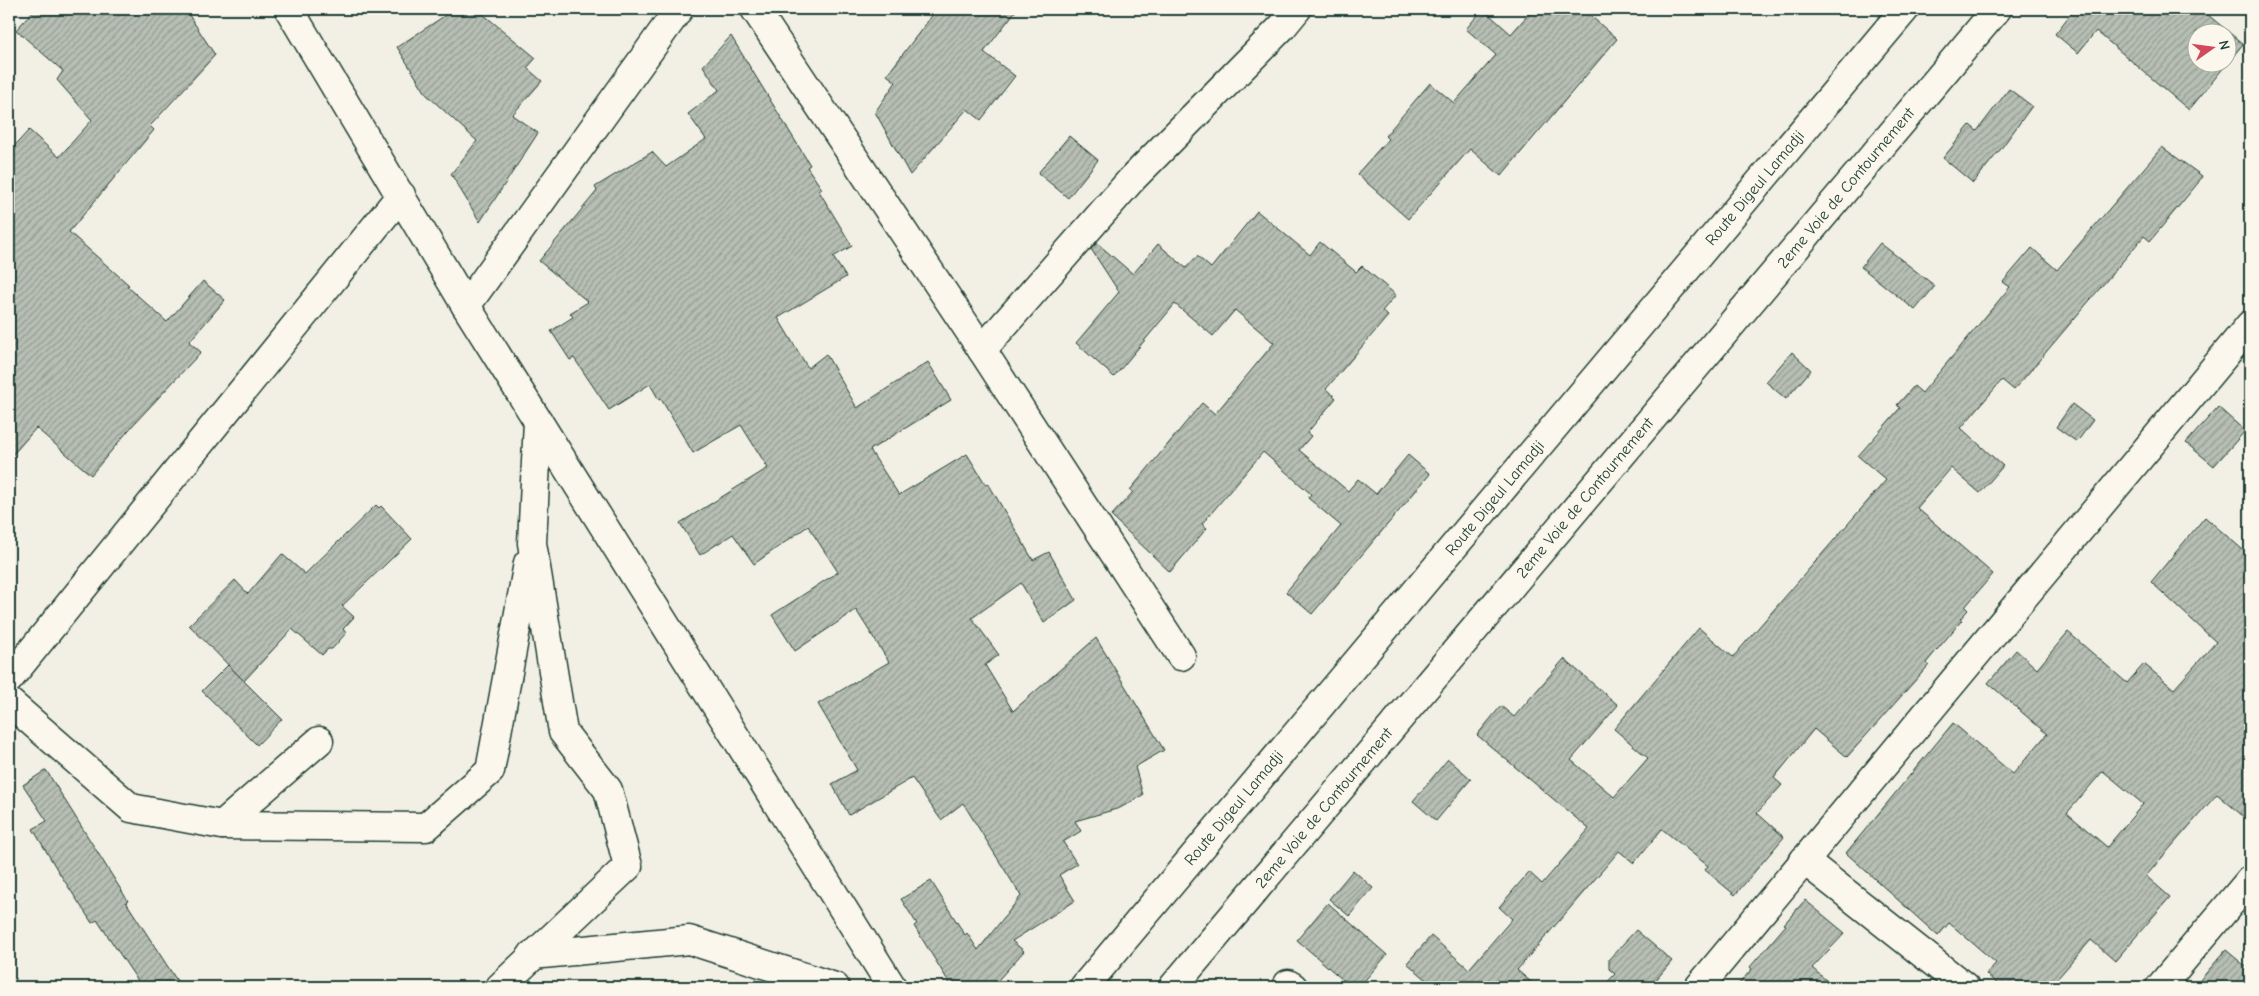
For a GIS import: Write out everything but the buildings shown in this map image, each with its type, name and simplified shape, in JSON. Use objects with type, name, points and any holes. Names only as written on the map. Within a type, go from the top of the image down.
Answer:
[{"type":"street","points":[[289,9],[466,306],[892,987]]},
{"type":"street","points":[[466,306],[679,9]]},
{"type":"street","points":[[755,9],[982,350],[1181,656]]},
{"type":"street","points":[[982,350],[1131,180],[1283,26],[1297,9]]},
{"type":"street","name":"Route Digeul Lamadji","points":[[1084,987],[1905,9]]},
{"type":"street","name":"2eme Voie de Contournement","points":[[1173,987],[1997,9]]},
{"type":"street","points":[[9,679],[401,195]]},
{"type":"street","points":[[1699,987],[2250,325]]},
{"type":"street","points":[[9,702],[131,808],[222,825],[426,827],[490,771],[532,543],[538,421]]},
{"type":"street","points":[[500,987],[628,866],[608,790],[563,732],[532,543]]},
{"type":"street","points":[[222,825],[319,741]]},
{"type":"street","points":[[1804,860],[1965,987]]},
{"type":"street","points":[[2160,987],[2250,880]]},
{"type":"street","points":[[532,956],[689,940],[835,987]]}]
